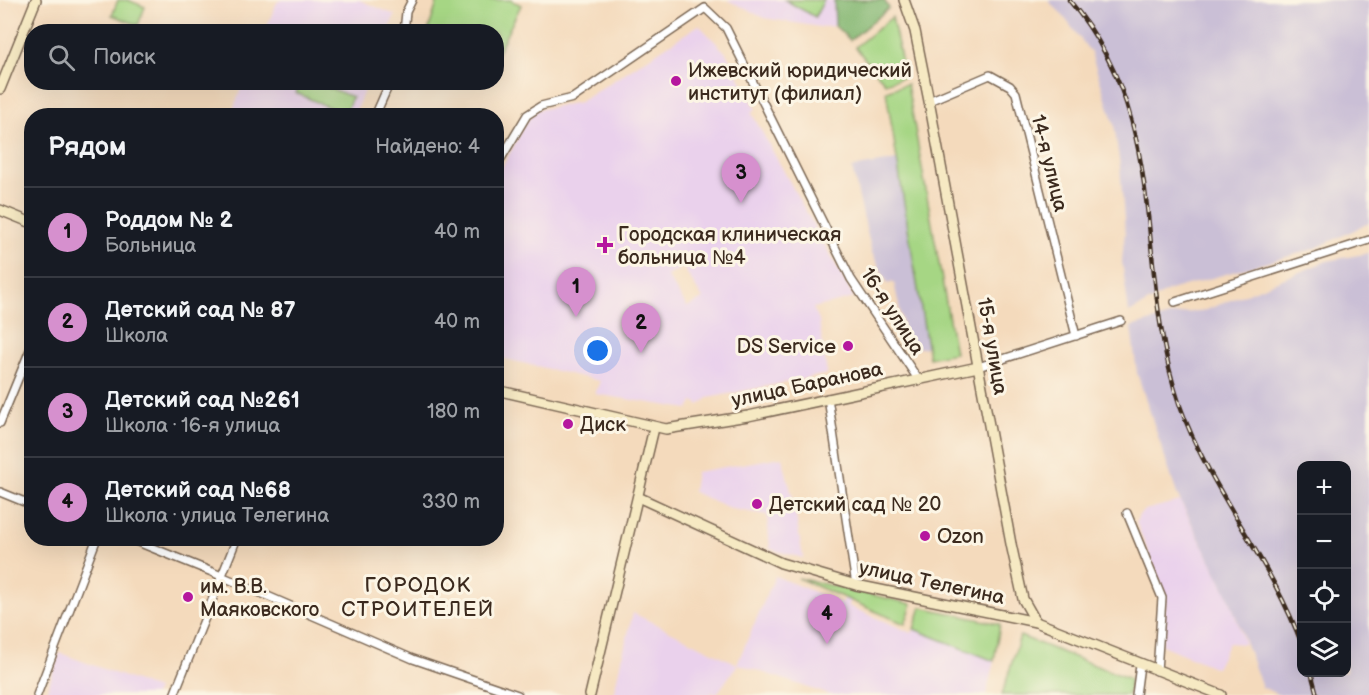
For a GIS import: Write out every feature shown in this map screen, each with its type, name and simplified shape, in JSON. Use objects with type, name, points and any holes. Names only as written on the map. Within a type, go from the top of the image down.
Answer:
[{"type":"street","points":[[26,24],[36,0]]},
{"type":"street","points":[[405,24],[406,12],[412,0]]},
{"type":"street","name":"15-я улица","points":[[904,0],[915,31],[929,101],[1023,599],[1036,622]]},
{"type":"street","name":"16-я улица","points":[[504,154],[527,115],[541,106],[573,98],[705,8],[726,28],[851,279],[918,379]]},
{"type":"street","points":[[0,88],[24,29]]},
{"type":"street","name":"14-я улица","points":[[929,101],[990,75],[1005,82],[1016,93],[1076,336]]},
{"type":"street","points":[[379,108],[386,90]]},
{"type":"street","points":[[0,210],[24,220]]},
{"type":"street","points":[[1175,302],[1369,240]]},
{"type":"street","name":"улица Баранова","points":[[504,392],[598,412],[654,428],[679,428],[978,367],[1121,321]]},
{"type":"street","points":[[0,423],[24,364]]},
{"type":"street","points":[[828,398],[856,585]]},
{"type":"street","points":[[590,695],[654,428]]},
{"type":"street","points":[[0,492],[24,502]]},
{"type":"street","name":"улица Телегина","points":[[638,497],[781,562],[856,585],[1036,622],[1221,695]]},
{"type":"street","points":[[1127,513],[1162,598],[1157,671]]},
{"type":"street","points":[[36,695],[94,546]]},
{"type":"street","points":[[148,546],[413,659],[518,695]]},
{"type":"street","points":[[174,695],[234,546]]},
{"type":"street","points":[[1136,695],[1140,664]]},
{"type":"shaded area","points":[[282,0],[359,0],[395,15],[391,24],[268,24],[277,2]]},
{"type":"shaded area","points":[[727,0],[834,0],[835,26],[820,27],[764,18]]},
{"type":"shaded area","points":[[1047,0],[1369,0],[1369,223],[1314,249],[1170,290],[1129,313],[1122,261],[1125,232],[1114,124],[1091,53],[1061,13]]},
{"type":"shaded area","points":[[699,25],[726,53],[756,109],[751,112],[854,298],[813,308],[819,320],[827,374],[708,398],[699,405],[694,401],[689,409],[595,394],[600,381],[504,359],[504,164],[527,121],[537,110],[580,102]],"holes":[[[683,267],[703,299],[687,307],[667,276]]]},
{"type":"shaded area","points":[[240,90],[364,90],[357,108],[234,108]]},
{"type":"shaded area","points":[[897,160],[927,347],[908,349],[894,282],[888,284],[872,253],[852,168]]},
{"type":"shaded area","points":[[1369,253],[1369,695],[1279,695],[1262,687],[1228,595],[1177,494],[1137,373],[1131,327],[1173,315],[1206,310],[1327,261]]},
{"type":"shaded area","name":"Детский сад № 20","points":[[782,457],[793,499],[803,558],[770,549],[767,515],[732,509],[693,492],[696,472]]},
{"type":"shaded area","points":[[1180,501],[1228,595],[1245,644],[1229,643],[1216,668],[1162,645],[1166,596],[1136,522],[1145,510]]},
{"type":"shaded area","points":[[775,576],[841,603],[844,599],[849,601],[848,606],[912,633],[914,629],[994,661],[986,695],[830,695],[738,664],[716,695],[712,692],[709,695],[613,695],[633,613],[737,664]]},
{"type":"shaded area","points":[[60,653],[157,689],[154,695],[45,695]]},
{"type":"green space","points":[[118,0],[128,0],[145,7],[138,24],[112,15]]},
{"type":"green space","points":[[438,0],[511,0],[521,5],[504,40],[504,24],[430,24]]},
{"type":"green space","points":[[785,0],[824,0],[815,17]]},
{"type":"green space","points":[[834,0],[884,0],[889,8],[850,40],[835,26]]},
{"type":"green space","points":[[892,17],[905,77],[885,83],[855,47]]},
{"type":"green space","points":[[907,84],[955,353],[929,358],[886,91]]},
{"type":"green space","points":[[297,90],[334,90],[352,97],[347,108],[331,108],[296,93]]},
{"type":"green space","points":[[798,578],[912,604],[905,624]]},
{"type":"green space","points":[[921,607],[1000,624],[994,661],[914,629]]},
{"type":"green space","points":[[1020,636],[1130,679],[1128,695],[1002,695]]},
{"type":"railway","points":[[1069,0],[1102,47],[1124,96],[1138,146],[1157,301],[1166,354],[1180,406],[1208,467],[1274,584],[1297,633]]},
{"type":"railway","points":[[1312,677],[1317,695]]},
{"type":"place","name":"Ижевский юридический институт (филиал)","points":[[676,81]]},
{"type":"place","name":"Детский сад №261","points":[[741,203]]},
{"type":"place","name":"Городская клиническая больница №4","points":[[605,245]]},
{"type":"place","name":"Роддом № 2","points":[[576,317]]},
{"type":"place","name":"DS Service","points":[[848,346]]},
{"type":"place","name":"Детский сад № 87","points":[[641,353]]},
{"type":"place","name":"Диск","points":[[568,424]]},
{"type":"place","name":"Детский сад № 20","points":[[757,504]]},
{"type":"place","name":"Ozon","points":[[925,536]]},
{"type":"place","name":"им. В.В. Маяковского","points":[[188,597]]},
{"type":"place","name":"Детский сад №68","points":[[827,644]]},
{"type":"district","name":"ГОРОДОК СТРОИТЕЛЕЙ","points":[[418,597]]}]
